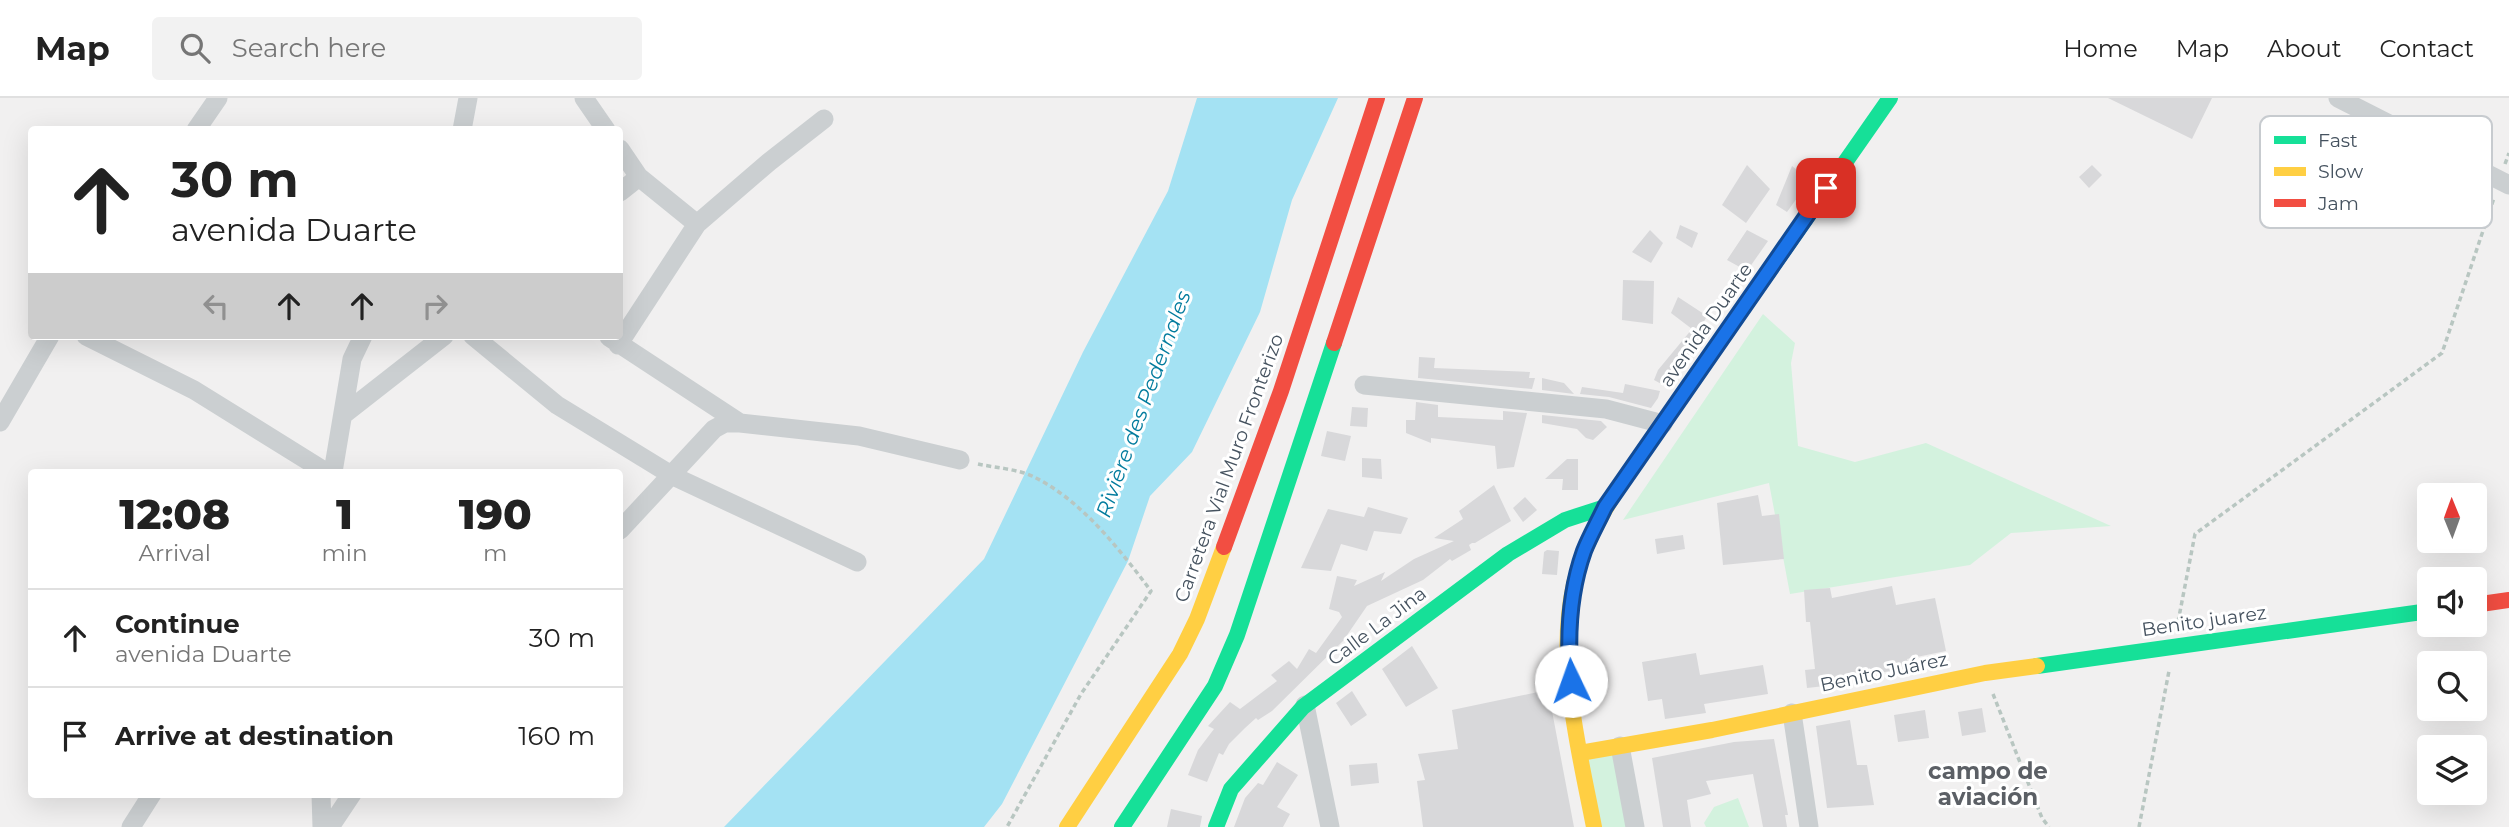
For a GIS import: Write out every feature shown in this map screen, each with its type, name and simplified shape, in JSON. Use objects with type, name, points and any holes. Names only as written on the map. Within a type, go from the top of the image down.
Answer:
[{"type":"main road","name":"Carretera Vial Muro Fronterizo","points":[[1067,827],[1180,654],[1197,619],[1281,391],[1377,98]]},
{"type":"main road","points":[[1122,827],[1215,686],[1237,635],[1415,98]]},
{"type":"main road","name":"avenida Duarte","points":[[1580,753],[1575,728],[1569,657],[1569,622],[1584,551],[1605,507],[1890,98]]},
{"type":"main road","name":"Calle La Jina","points":[[1216,827],[1231,789],[1306,705],[1508,554],[1565,520],[1605,507]]},
{"type":"main road","points":[[2487,603],[2509,600]]},
{"type":"main road","name":"Benito juarez","points":[[1984,673],[2417,613]]},
{"type":"main road","name":"Benito Juárez","points":[[1580,753],[1712,730],[1984,673]]},
{"type":"main road","points":[[1580,753],[1594,827]]},
{"type":"street","points":[[199,126],[218,98]]},
{"type":"street","points":[[463,126],[468,98]]},
{"type":"street","points":[[584,98],[603,126]]},
{"type":"street","points":[[2338,98],[2373,116]]},
{"type":"street","points":[[623,326],[697,224],[768,162],[824,119]]},
{"type":"street","points":[[623,153],[639,177],[697,224]]},
{"type":"street","points":[[623,190],[639,177]]},
{"type":"street","points":[[0,422],[48,340]]},
{"type":"street","points":[[94,340],[194,390],[321,469]]},
{"type":"street","points":[[334,469],[352,359],[361,340]]},
{"type":"street","points":[[343,415],[439,340]]},
{"type":"street","points":[[478,340],[557,405],[673,476],[857,562]]},
{"type":"street","points":[[613,340],[740,423]]},
{"type":"street","points":[[1364,385],[1606,409],[1662,424]]},
{"type":"street","points":[[623,527],[717,426],[725,423],[859,436],[960,460]]},
{"type":"street","points":[[1306,705],[1330,827]]},
{"type":"street","points":[[1792,713],[1810,827]]},
{"type":"street","points":[[1620,746],[1635,827]]},
{"type":"street","points":[[131,827],[149,798]]},
{"type":"street","points":[[321,798],[322,827]]},
{"type":"street","points":[[330,827],[349,798]]},
{"type":"path","points":[[2492,218],[2505,183],[2509,153]]},
{"type":"path","points":[[2139,827],[2195,534],[2442,353],[2488,228]]},
{"type":"path","points":[[960,460],[1034,477],[1070,500],[1128,561],[1150,591],[1081,694],[1007,827]]},
{"type":"path","points":[[1984,673],[2042,818],[2049,827]]},
{"type":"green space","points":[[1763,314],[1795,343],[1791,363],[1798,446],[1855,462],[1926,443],[2111,526],[2011,533],[1970,565],[1790,594],[1769,483],[1623,520]]},
{"type":"green space","points":[[1620,746],[1635,827],[1594,827],[1580,753]]},
{"type":"green space","points":[[1738,798],[1749,827],[1706,827],[1704,823],[1714,807]]},
{"type":"water","name":"Rivière des Pedernales","points":[[1197,98],[1338,98],[1292,200],[1260,312],[1192,452],[1150,496],[1128,561],[1002,804],[984,827],[724,827],[984,559],[1083,352],[1168,191]]},
{"type":"building","points":[[2108,98],[2212,98],[2192,139]]},
{"type":"building","points":[[1747,165],[1770,189],[1746,223],[1722,205]]},
{"type":"building","points":[[2092,165],[2102,175],[2089,188],[2079,177]]},
{"type":"building","points":[[1792,166],[1810,180],[1787,212],[1776,205]]},
{"type":"building","points":[[1680,225],[1698,233],[1692,248],[1676,238]]},
{"type":"building","points":[[1650,230],[1663,243],[1651,263],[1632,252]]},
{"type":"building","points":[[1747,230],[1768,241],[1747,271],[1727,260]]},
{"type":"building","points":[[1623,280],[1654,281],[1653,324],[1622,320]]},
{"type":"building","points":[[1678,297],[1707,316],[1692,343],[1695,346],[1667,387],[1654,380],[1658,370],[1692,329],[1671,313]]},
{"type":"building","points":[[1419,357],[1435,358],[1434,368],[1530,372],[1529,378],[1535,378],[1532,389],[1418,378]]},
{"type":"building","points":[[1542,378],[1564,383],[1574,394],[1542,390]]},
{"type":"building","points":[[1625,384],[1660,391],[1658,398],[1651,408],[1609,397],[1580,394],[1582,387],[1623,393]]},
{"type":"building","points":[[1416,402],[1438,405],[1438,417],[1503,420],[1503,411],[1527,413],[1514,467],[1497,469],[1495,446],[1431,438],[1431,443],[1406,433],[1406,420],[1415,420]]},
{"type":"building","points":[[1352,407],[1368,408],[1367,427],[1350,426]]},
{"type":"building","points":[[1542,415],[1601,421],[1607,427],[1593,440],[1586,438],[1577,429],[1542,423]]},
{"type":"building","points":[[1327,431],[1351,436],[1345,461],[1321,456]]},
{"type":"building","points":[[1362,458],[1381,459],[1382,479],[1362,477]]},
{"type":"building","points":[[1567,459],[1578,459],[1578,490],[1562,490],[1563,479],[1545,479]]},
{"type":"building","points":[[1494,485],[1511,521],[1469,545],[1471,550],[1452,561],[1450,559],[1423,580],[1367,606],[1343,641],[1272,711],[1258,720],[1256,718],[1229,744],[1223,755],[1219,753],[1207,782],[1188,775],[1198,750],[1214,729],[1208,726],[1230,702],[1240,709],[1277,681],[1271,675],[1289,661],[1297,669],[1309,649],[1316,653],[1342,617],[1339,612],[1329,609],[1337,576],[1357,580],[1354,586],[1385,572],[1381,581],[1414,559],[1454,541],[1434,538],[1463,519],[1459,511]]},
{"type":"building","points":[[1758,495],[1762,516],[1779,514],[1784,559],[1723,565],[1717,503]]},
{"type":"building","points":[[1525,497],[1537,510],[1523,522],[1513,508]]},
{"type":"building","points":[[1368,507],[1408,518],[1401,534],[1374,531],[1367,551],[1341,544],[1331,571],[1301,568],[1328,509],[1364,517]]},
{"type":"building","points":[[1683,535],[1685,549],[1657,554],[1655,539]]},
{"type":"building","points":[[1559,551],[1557,575],[1542,574],[1544,552]]},
{"type":"building","points":[[1892,586],[1896,605],[1935,598],[1946,651],[1907,659],[1909,668],[1842,679],[1843,684],[1807,688],[1805,670],[1815,669],[1810,622],[1806,622],[1804,590],[1830,588],[1832,598]]},
{"type":"building","points":[[1412,646],[1438,688],[1406,707],[1382,669]]},
{"type":"building","points":[[1696,653],[1700,675],[1763,665],[1768,694],[1704,704],[1706,713],[1665,719],[1662,699],[1648,701],[1642,662]]},
{"type":"building","points":[[1548,690],[1574,827],[1423,827],[1417,781],[1425,780],[1418,754],[1458,749],[1452,710]]},
{"type":"building","points":[[1352,691],[1367,715],[1351,726],[1336,703]]},
{"type":"building","points":[[1982,708],[1986,732],[1962,736],[1958,712]]},
{"type":"building","points":[[1925,710],[1929,738],[1898,742],[1894,715]]},
{"type":"building","points":[[1850,720],[1857,765],[1867,765],[1874,805],[1827,808],[1816,726]]},
{"type":"building","points":[[1774,739],[1788,815],[1785,815],[1787,827],[1763,827],[1753,774],[1706,781],[1711,794],[1687,800],[1691,827],[1663,827],[1652,758],[1734,742]]},
{"type":"building","points":[[1277,762],[1298,775],[1277,807],[1290,814],[1283,827],[1234,827],[1245,798],[1258,783],[1263,785]]},
{"type":"building","points":[[1377,763],[1379,783],[1351,786],[1349,765]]},
{"type":"building","points":[[1171,809],[1202,816],[1200,827],[1167,827]]},
{"type":"traffic: fast","points":[[1765,277],[1890,98]]},
{"type":"traffic: fast","points":[[1122,827],[1215,686],[1237,635],[1334,343]]},
{"type":"traffic: fast","points":[[1216,827],[1231,789],[1303,707],[1508,554],[1565,520],[1605,507]]},
{"type":"traffic: fast","points":[[2037,666],[2417,613]]},
{"type":"traffic: slow","points":[[1594,827],[1576,737],[1568,675],[1569,614],[1580,562],[1599,521],[1622,482],[1765,277]]},
{"type":"traffic: slow","points":[[1067,827],[1180,654],[1197,619],[1224,547]]},
{"type":"traffic: slow","points":[[1580,753],[1712,730],[1985,673],[2037,666]]},
{"type":"traffic: jam","points":[[1224,547],[1281,391],[1377,98]]},
{"type":"traffic: jam","points":[[1334,343],[1415,98]]},
{"type":"traffic: jam","points":[[2487,603],[2509,600]]},
{"type":"district","name":"campo de aviación","points":[[1988,784]]},
{"type":"route","points":[[1571,681],[1569,622],[1575,585],[1584,551],[1605,507],[1826,188]]}]
